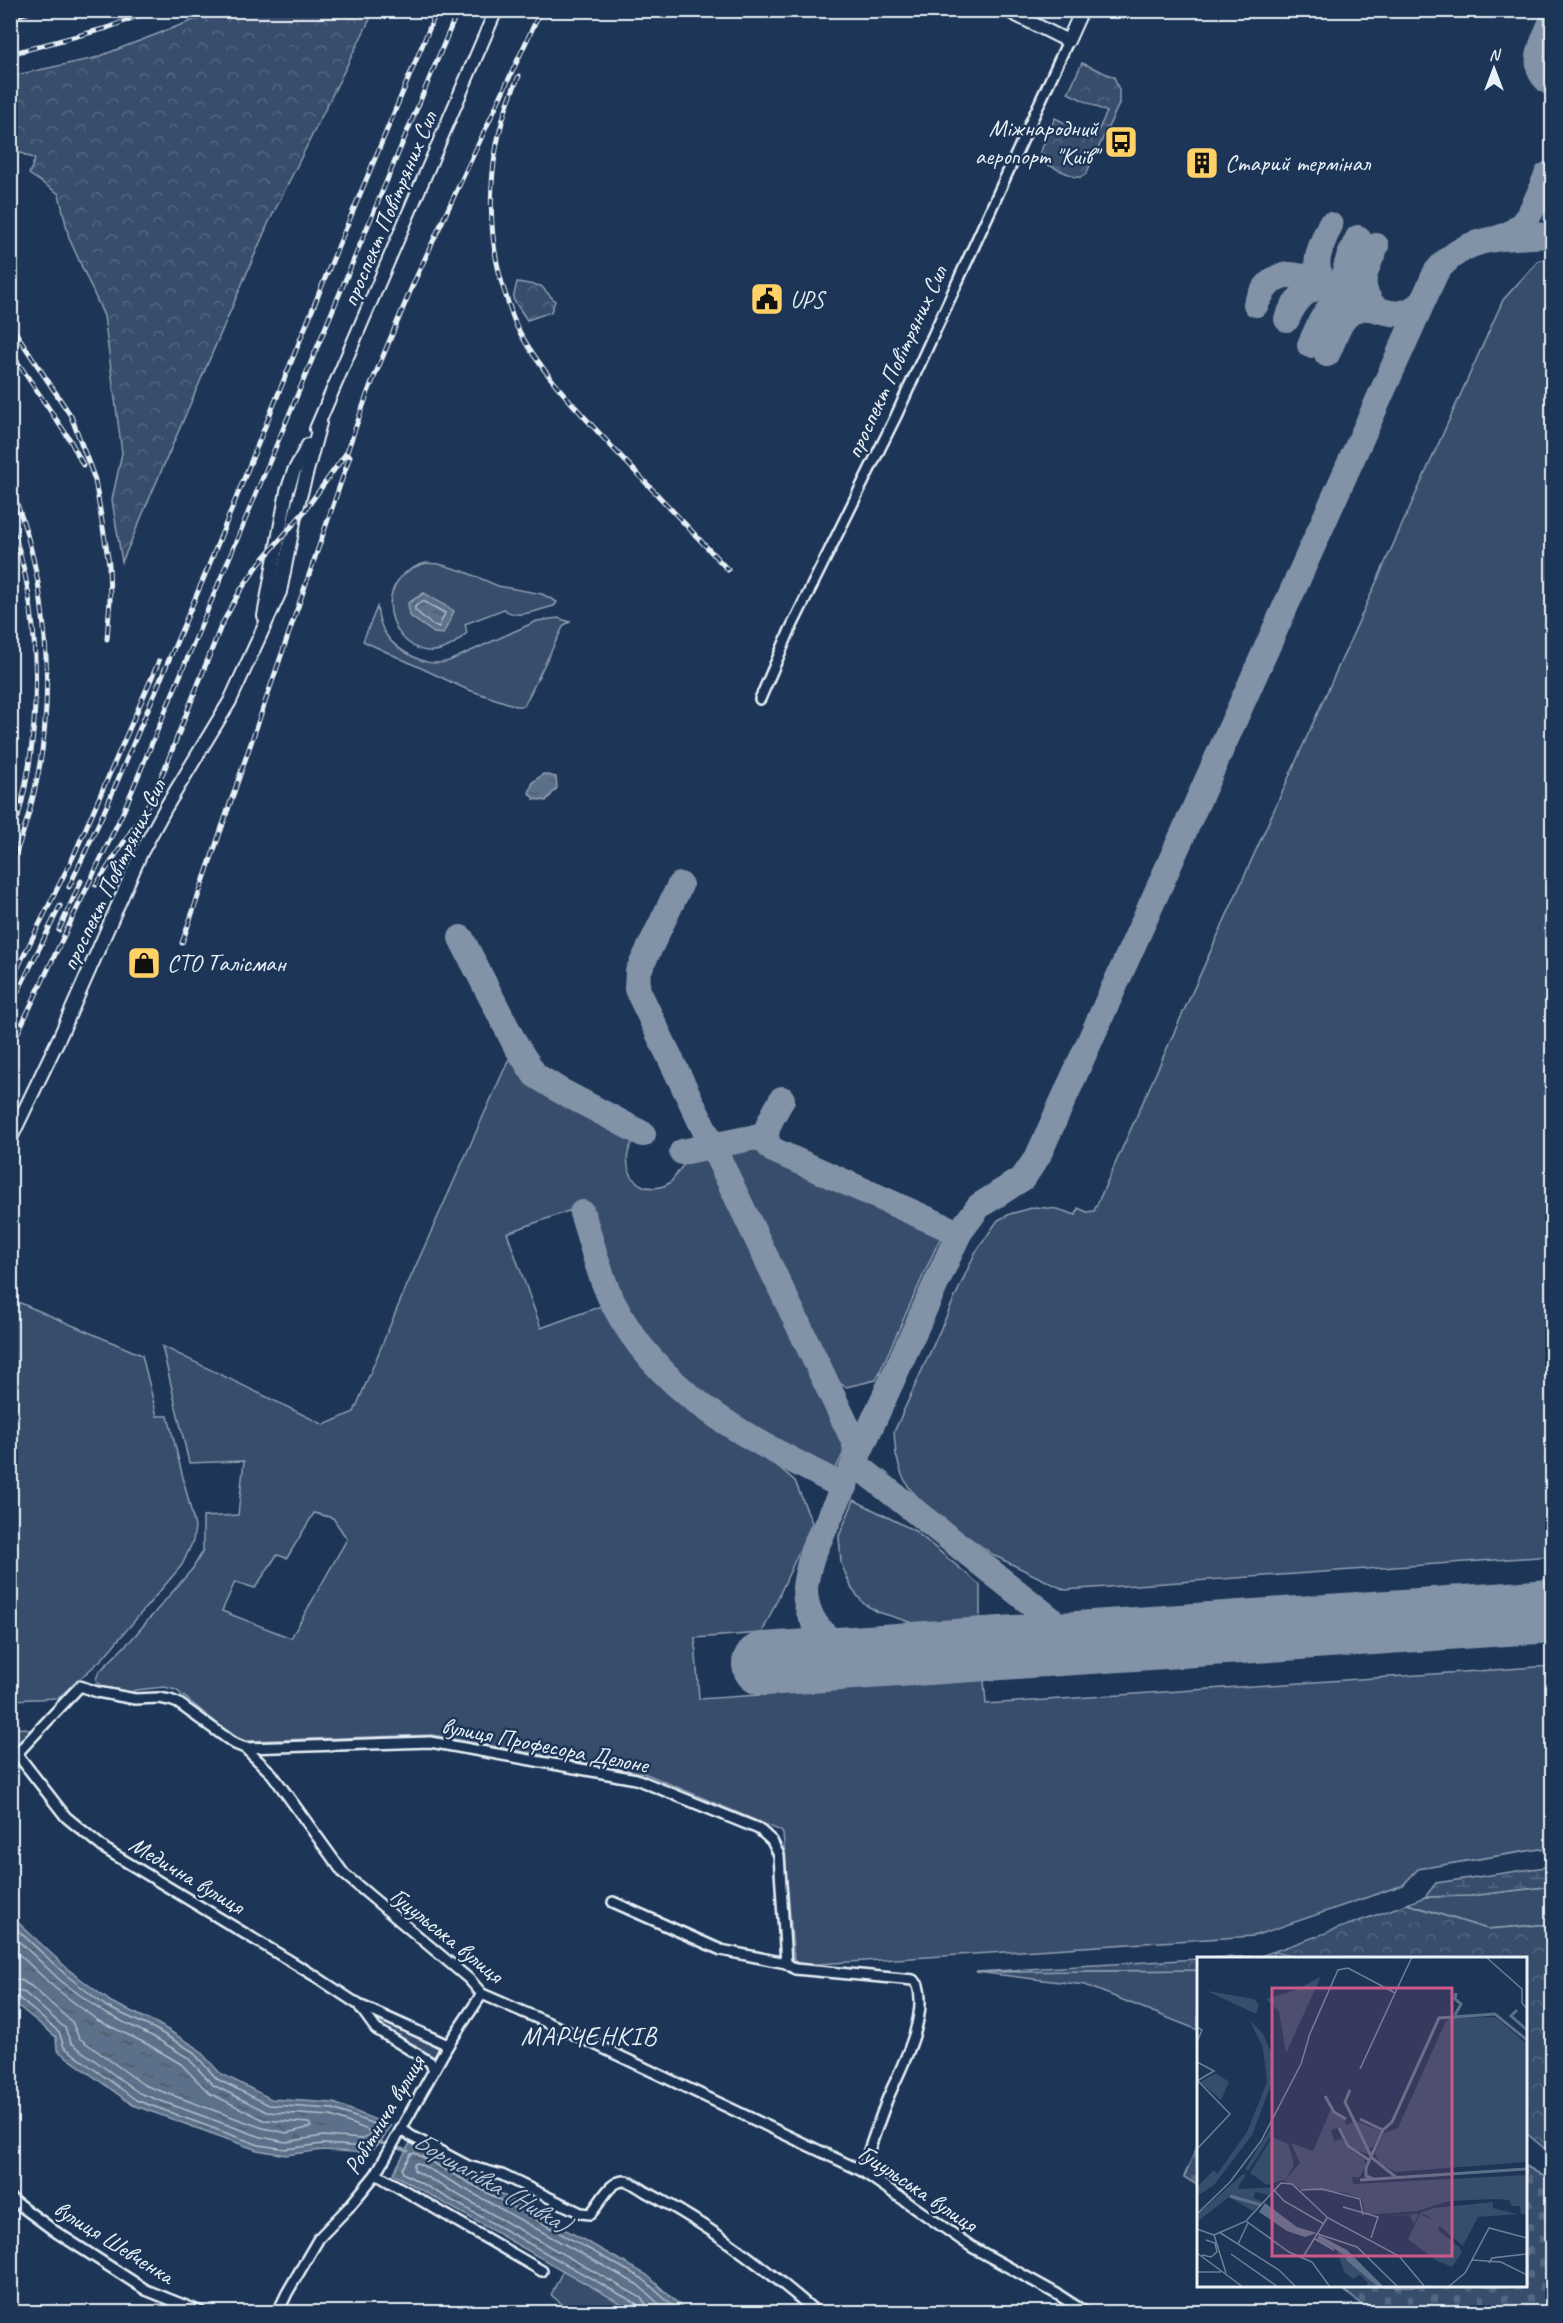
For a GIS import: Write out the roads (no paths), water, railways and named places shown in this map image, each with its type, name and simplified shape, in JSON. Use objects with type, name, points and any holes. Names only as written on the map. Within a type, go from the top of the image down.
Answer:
[{"type":"main road","name":"проспект Повітряних Сил","points":[[10,1140],[61,1034],[141,854],[166,807],[230,701],[261,632],[287,491],[294,471],[320,423],[496,10]]},
{"type":"main road","points":[[1006,10],[1068,41]]},
{"type":"main road","name":"проспект Повітряних Сил","points":[[1068,41],[1082,10]]},
{"type":"street","name":"проспект Повітряних Сил","points":[[760,699],[790,630],[896,416],[1068,41]]},
{"type":"street","name":"Гуцульська вулиця","points":[[14,1757],[80,1686],[97,1692],[135,1699],[170,1700],[178,1703],[235,1744],[245,1748],[272,1774],[344,1874],[469,1979],[482,1994],[567,2031],[862,2170],[890,2188],[930,2220],[972,2247],[1057,2294],[1086,2313]]},
{"type":"street","name":"вулиця Професора Делоне","points":[[245,1748],[430,1742],[636,1779],[759,1829],[772,1841],[779,1855],[786,1963]]},
{"type":"street","name":"Медична вулиця","points":[[14,1757],[66,1817],[105,1849],[359,2005],[448,2045]]},
{"type":"street","points":[[613,1902],[721,1950],[786,1963],[795,1969],[913,1980],[918,1985],[920,2006],[912,2043],[884,2109],[862,2170]]},
{"type":"street","name":"Робітнича вулиця","points":[[278,2313],[319,2238],[376,2174],[448,2045],[482,1994]]},
{"type":"street","name":"Медична вулиця","points":[[359,2005],[376,2029],[430,2062],[434,2070]]},
{"type":"street","points":[[402,2129],[468,2166],[502,2175],[581,2213],[590,2214],[610,2187],[618,2182],[626,2181],[671,2205],[735,2247],[786,2286],[816,2313]]},
{"type":"street","points":[[376,2174],[542,2271]]},
{"type":"street","name":"вулиця Шевченка","points":[[10,2198],[56,2232],[146,2290],[201,2313]]},
{"type":"water","points":[[424,593],[454,611],[443,634],[434,633],[410,616],[408,603]]},
{"type":"water","points":[[543,774],[556,777],[557,788],[546,801],[534,799],[529,793],[533,782]]},
{"type":"water","points":[[10,1915],[69,1970],[111,2002],[158,2024],[196,2047],[220,2073],[271,2099],[334,2103],[391,2126],[381,2142],[369,2153],[323,2150],[286,2155],[257,2150],[133,2105],[57,2050],[56,2037],[11,2000]]},
{"type":"water","points":[[410,2143],[647,2275],[687,2312],[636,2312],[393,2174]]},
{"type":"waterway","name":"Борщагівка (Нивка)","points":[[377,2142],[408,2151]]},
{"type":"railway","points":[[10,17],[38,10]]},
{"type":"railway","points":[[10,54],[107,28],[153,10]]},
{"type":"railway","points":[[69,887],[108,803],[205,575],[437,10]]},
{"type":"railway","points":[[10,1049],[124,810],[458,10]]},
{"type":"railway","points":[[96,885],[148,805],[221,626],[240,591],[259,564],[303,513],[347,452],[368,392],[414,282],[541,10]]},
{"type":"railway","points":[[519,76],[500,130],[492,188],[494,246],[500,275],[516,324],[539,363],[562,392],[728,570]]},
{"type":"railway","points":[[10,324],[71,416],[95,480],[109,564],[110,600],[107,639]]},
{"type":"railway","points":[[10,351],[70,440],[83,465]]},
{"type":"railway","points":[[182,943],[350,456]]},
{"type":"railway","points":[[10,486],[23,521],[33,559],[45,638],[47,678],[41,756],[34,793],[10,868]]},
{"type":"railway","points":[[10,521],[21,556],[28,592],[35,668],[32,745],[18,817]]},
{"type":"railway","points":[[10,983],[74,855],[159,661]]},
{"type":"railway","points":[[59,930],[81,881]]},
{"type":"railway","points":[[10,1008],[60,906]]},
{"type":"place","name":"Міжнародний аеропорт \"Київ\"","points":[[1121,142]]},
{"type":"place","name":"Старий термінал","points":[[1202,163]]},
{"type":"place","name":"UPS","points":[[767,299]]},
{"type":"place","name":"СТО Талісман","points":[[144,963]]},
{"type":"district","name":"МАРЧЕНКІВ","points":[[589,2036]]}]
